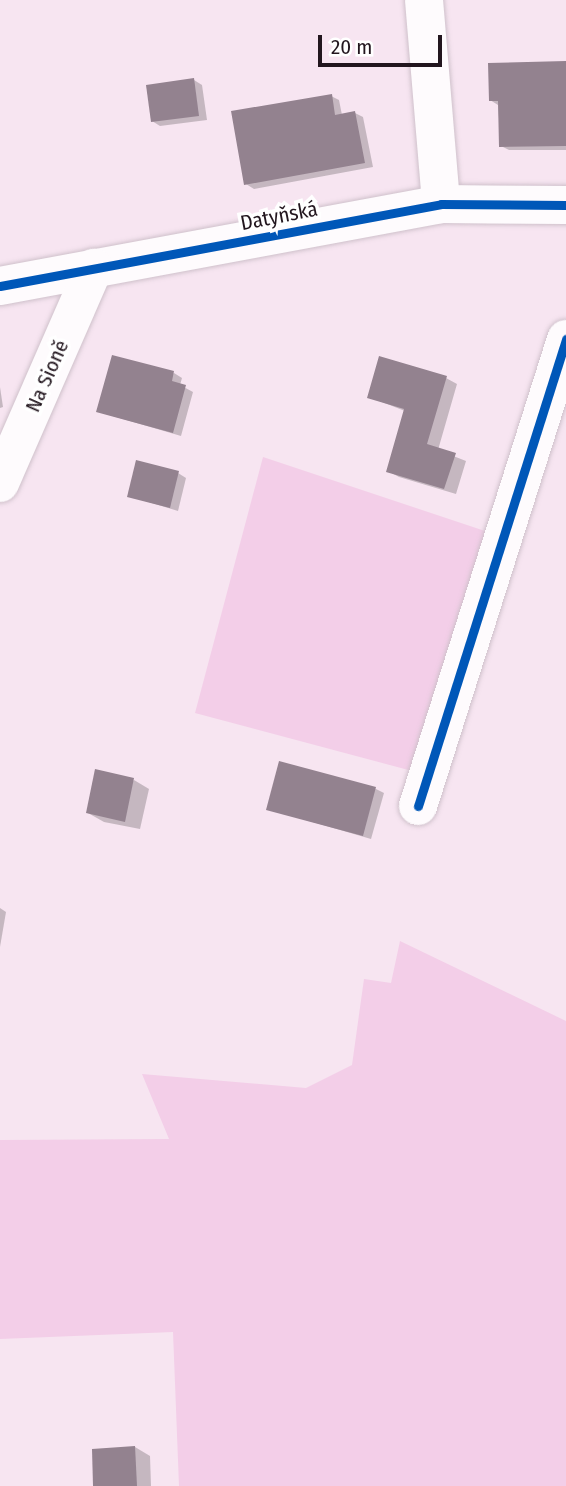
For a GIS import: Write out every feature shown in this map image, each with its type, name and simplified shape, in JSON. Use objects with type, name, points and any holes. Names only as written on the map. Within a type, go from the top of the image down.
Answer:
[{"type":"street","points":[[424,0],[441,204]]},
{"type":"street","name":"Datyňská","points":[[0,286],[441,204],[566,205]]},
{"type":"street","name":"Na Sioně","points":[[0,483],[94,268]]},
{"type":"street","points":[[418,806],[566,339]]},
{"type":"shaded area","points":[[263,457],[488,532],[416,772],[195,713]]},
{"type":"shaded area","points":[[400,941],[566,1021],[566,1486],[179,1486],[173,1332],[0,1339],[0,1140],[169,1139],[142,1074],[306,1088],[352,1065],[364,979],[391,983]]},
{"type":"building","points":[[566,61],[566,146],[499,147],[498,101],[489,101],[488,63]]},
{"type":"building","points":[[194,78],[199,116],[151,122],[146,85]]},
{"type":"building","points":[[332,94],[335,115],[355,111],[365,163],[244,185],[231,111]]},
{"type":"building","points":[[112,355],[174,371],[172,381],[186,385],[173,433],[96,412]]},
{"type":"building","points":[[379,356],[447,376],[427,444],[456,453],[444,489],[386,472],[404,409],[367,398]]},
{"type":"building","points":[[136,460],[179,471],[170,508],[127,497]]},
{"type":"building","points":[[279,761],[376,787],[363,836],[266,810]]},
{"type":"building","points":[[95,769],[134,778],[125,822],[86,813]]},
{"type":"building","points":[[135,1446],[137,1486],[93,1486],[92,1449]]},
{"type":"cycle path","points":[[0,286],[441,204],[566,205]]},
{"type":"cycle path","points":[[418,806],[566,339]]}]
